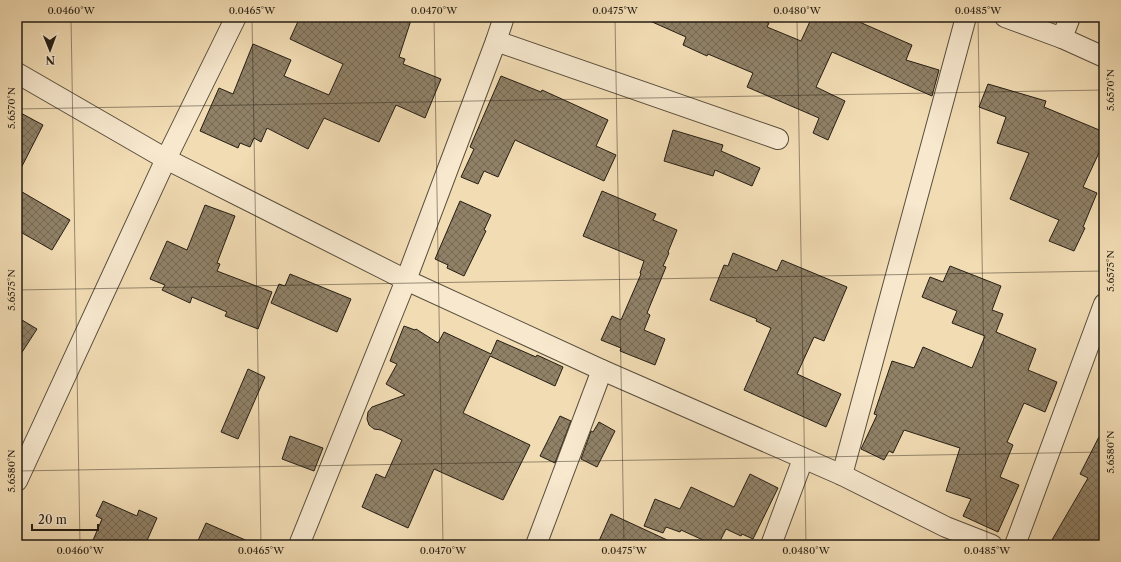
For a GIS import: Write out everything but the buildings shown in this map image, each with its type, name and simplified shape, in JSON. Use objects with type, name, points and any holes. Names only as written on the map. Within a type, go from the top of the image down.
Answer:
[{"type":"street","points":[[17,481],[166,159],[236,17]]},
{"type":"street","points":[[300,545],[406,280],[504,17]]},
{"type":"street","points":[[842,475],[966,17]]},
{"type":"street","points":[[1005,17],[1062,38],[1104,57]]},
{"type":"street","points":[[1062,38],[1070,17]]},
{"type":"street","points":[[496,41],[778,140]]},
{"type":"street","points":[[17,72],[166,159],[406,280],[602,370],[842,475],[946,527],[992,545]]},
{"type":"street","points":[[1015,545],[1104,304]]},
{"type":"street","points":[[536,545],[602,370]]},
{"type":"street","points":[[771,545],[803,459]]}]
